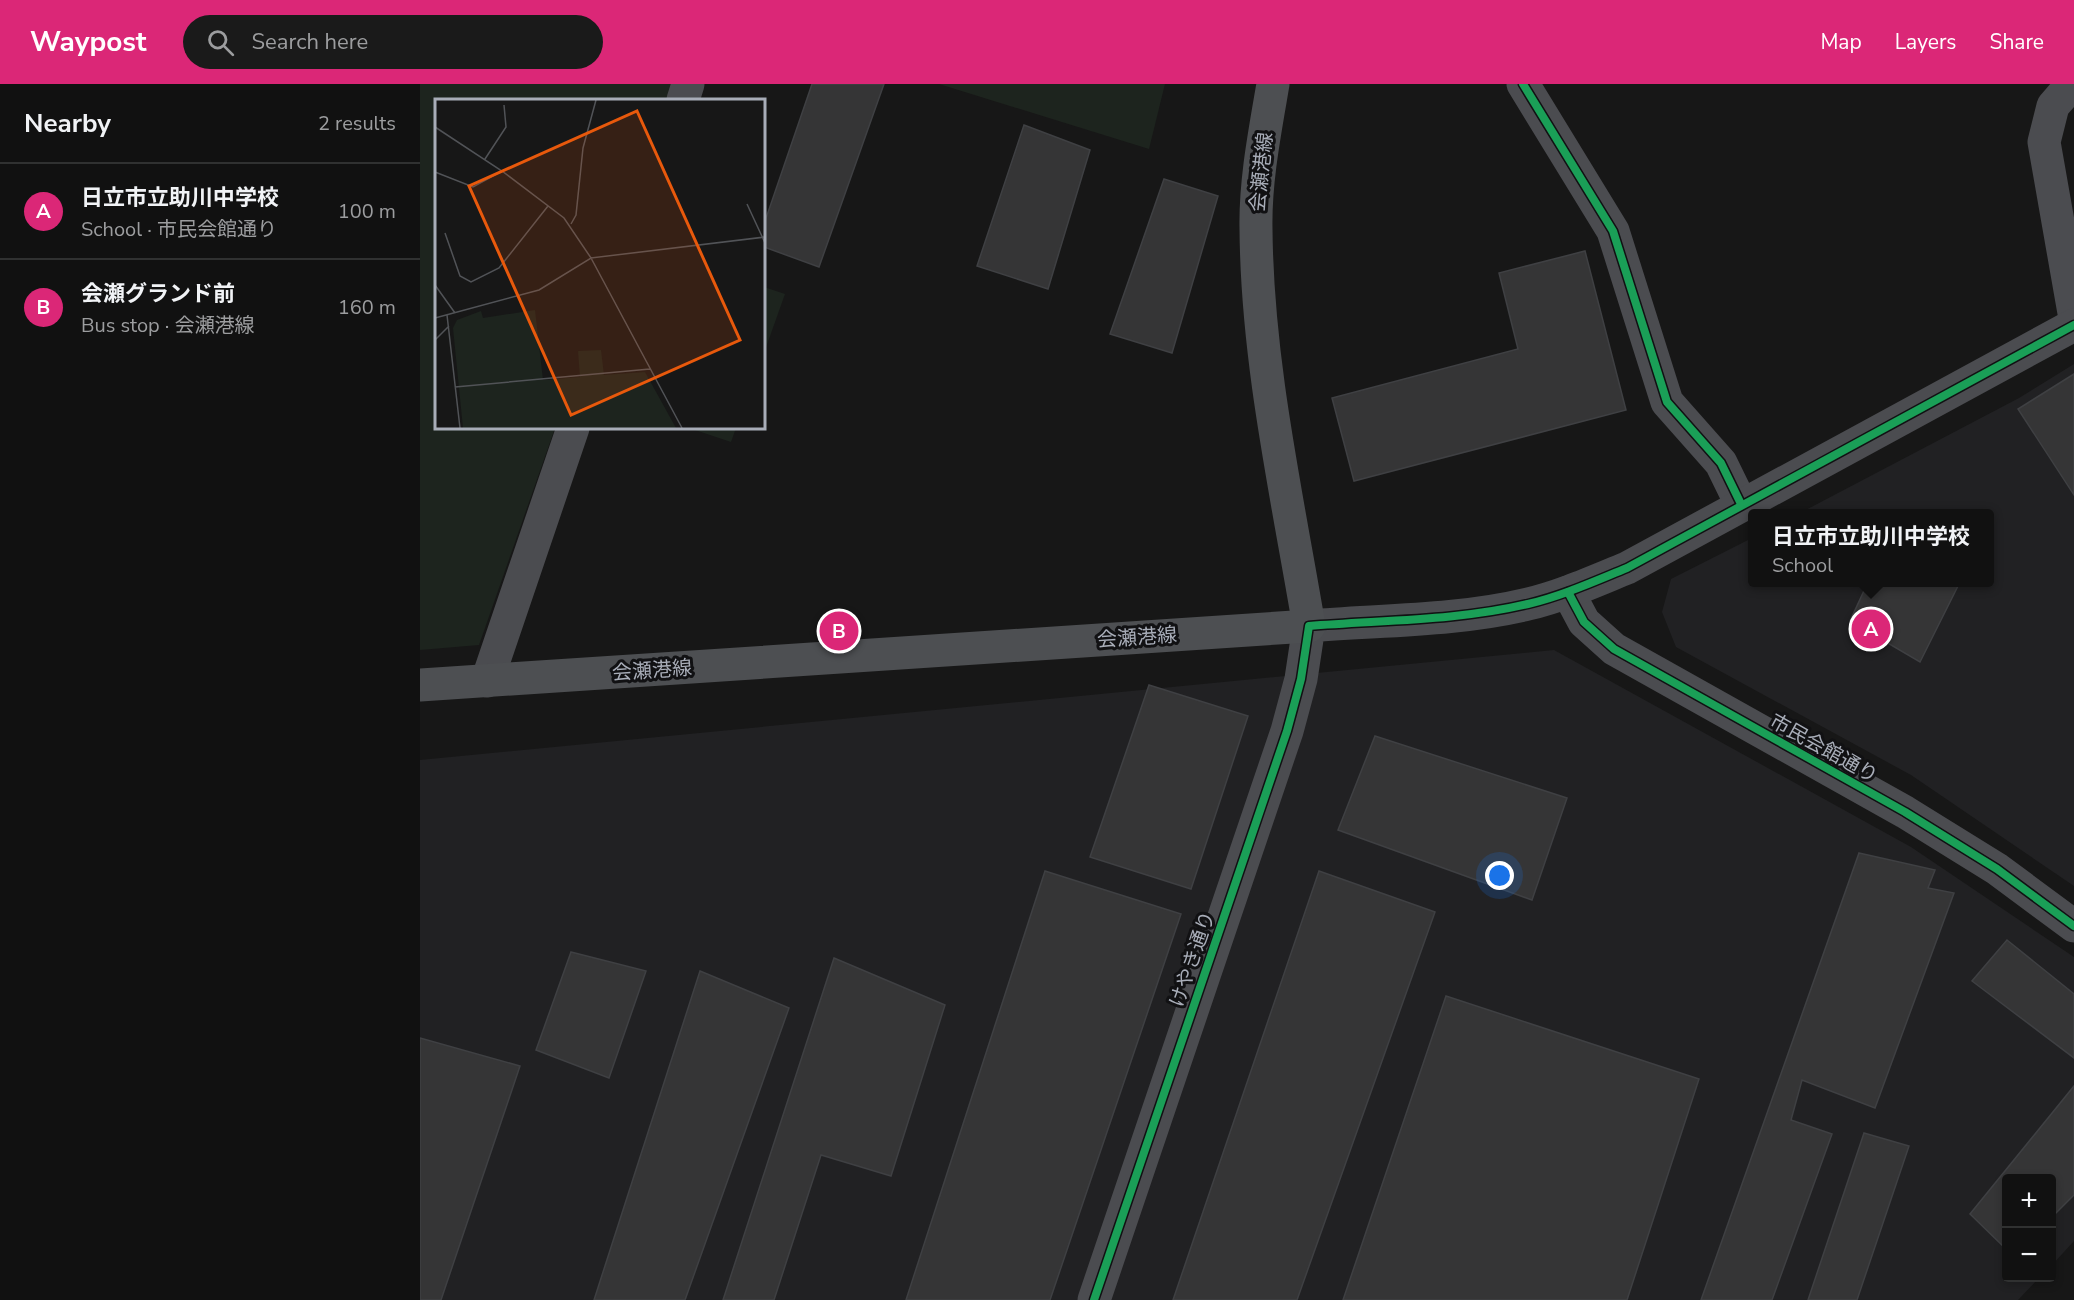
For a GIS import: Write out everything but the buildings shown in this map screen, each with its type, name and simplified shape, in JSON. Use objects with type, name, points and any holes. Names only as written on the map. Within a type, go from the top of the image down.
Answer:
[{"type":"main road","name":"会瀬港線","points":[[420,685],[1309,626],[1260,322],[1256,226],[1262,154],[1273,84]]},
{"type":"street","points":[[683,99],[688,84]]},
{"type":"street","points":[[1522,84],[1613,231],[1667,402],[1721,463],[1741,504]]},
{"type":"street","points":[[2072,84],[2053,106],[2044,142],[2074,313]]},
{"type":"street","points":[[1309,626],[1489,612],[1529,604],[1568,592],[1627,568],[2074,325]]},
{"type":"street","points":[[487,681],[573,429]]},
{"type":"street","name":"市民会館通り","points":[[1568,592],[1584,622],[1614,649],[1905,812],[1996,869],[2074,926]]},
{"type":"street","name":"けやき通り","points":[[1094,1300],[1287,731],[1301,679],[1309,626]]},
{"type":"shaded area","points":[[420,84],[678,84],[672,99],[435,99],[435,429],[555,429],[479,645],[420,650]]},
{"type":"shaded area","points":[[939,84],[1165,84],[1149,149]]},
{"type":"shaded area","points":[[765,287],[785,294],[765,350]]},
{"type":"shaded area","points":[[2074,364],[2074,886],[1911,775],[1676,647],[1662,612],[1671,579],[1748,540],[1748,587],[1994,587],[1994,509],[1808,509],[2019,398]]},
{"type":"shaded area","points":[[692,429],[736,429],[731,442]]},
{"type":"shaded area","points":[[1554,650],[1911,847],[2074,957],[2074,1241],[2056,1261],[2056,1174],[2002,1174],[2002,1282],[2035,1282],[2018,1300],[420,1300],[420,760]]},
{"type":"cycle path","points":[[1523,84],[1613,231],[1667,402],[1721,463],[1741,504]]},
{"type":"cycle path","points":[[1094,1300],[1287,731],[1301,679],[1309,626],[1474,614],[1528,604],[1578,588],[1627,568],[2074,325]]},
{"type":"cycle path","points":[[1568,592],[1584,622],[1614,649],[1905,812],[1997,869],[2074,926]]},
{"type":"place","name":"日立市立助川中学校","points":[[1871,629]]},
{"type":"place","name":"会瀬グランド前","points":[[839,631]]}]
